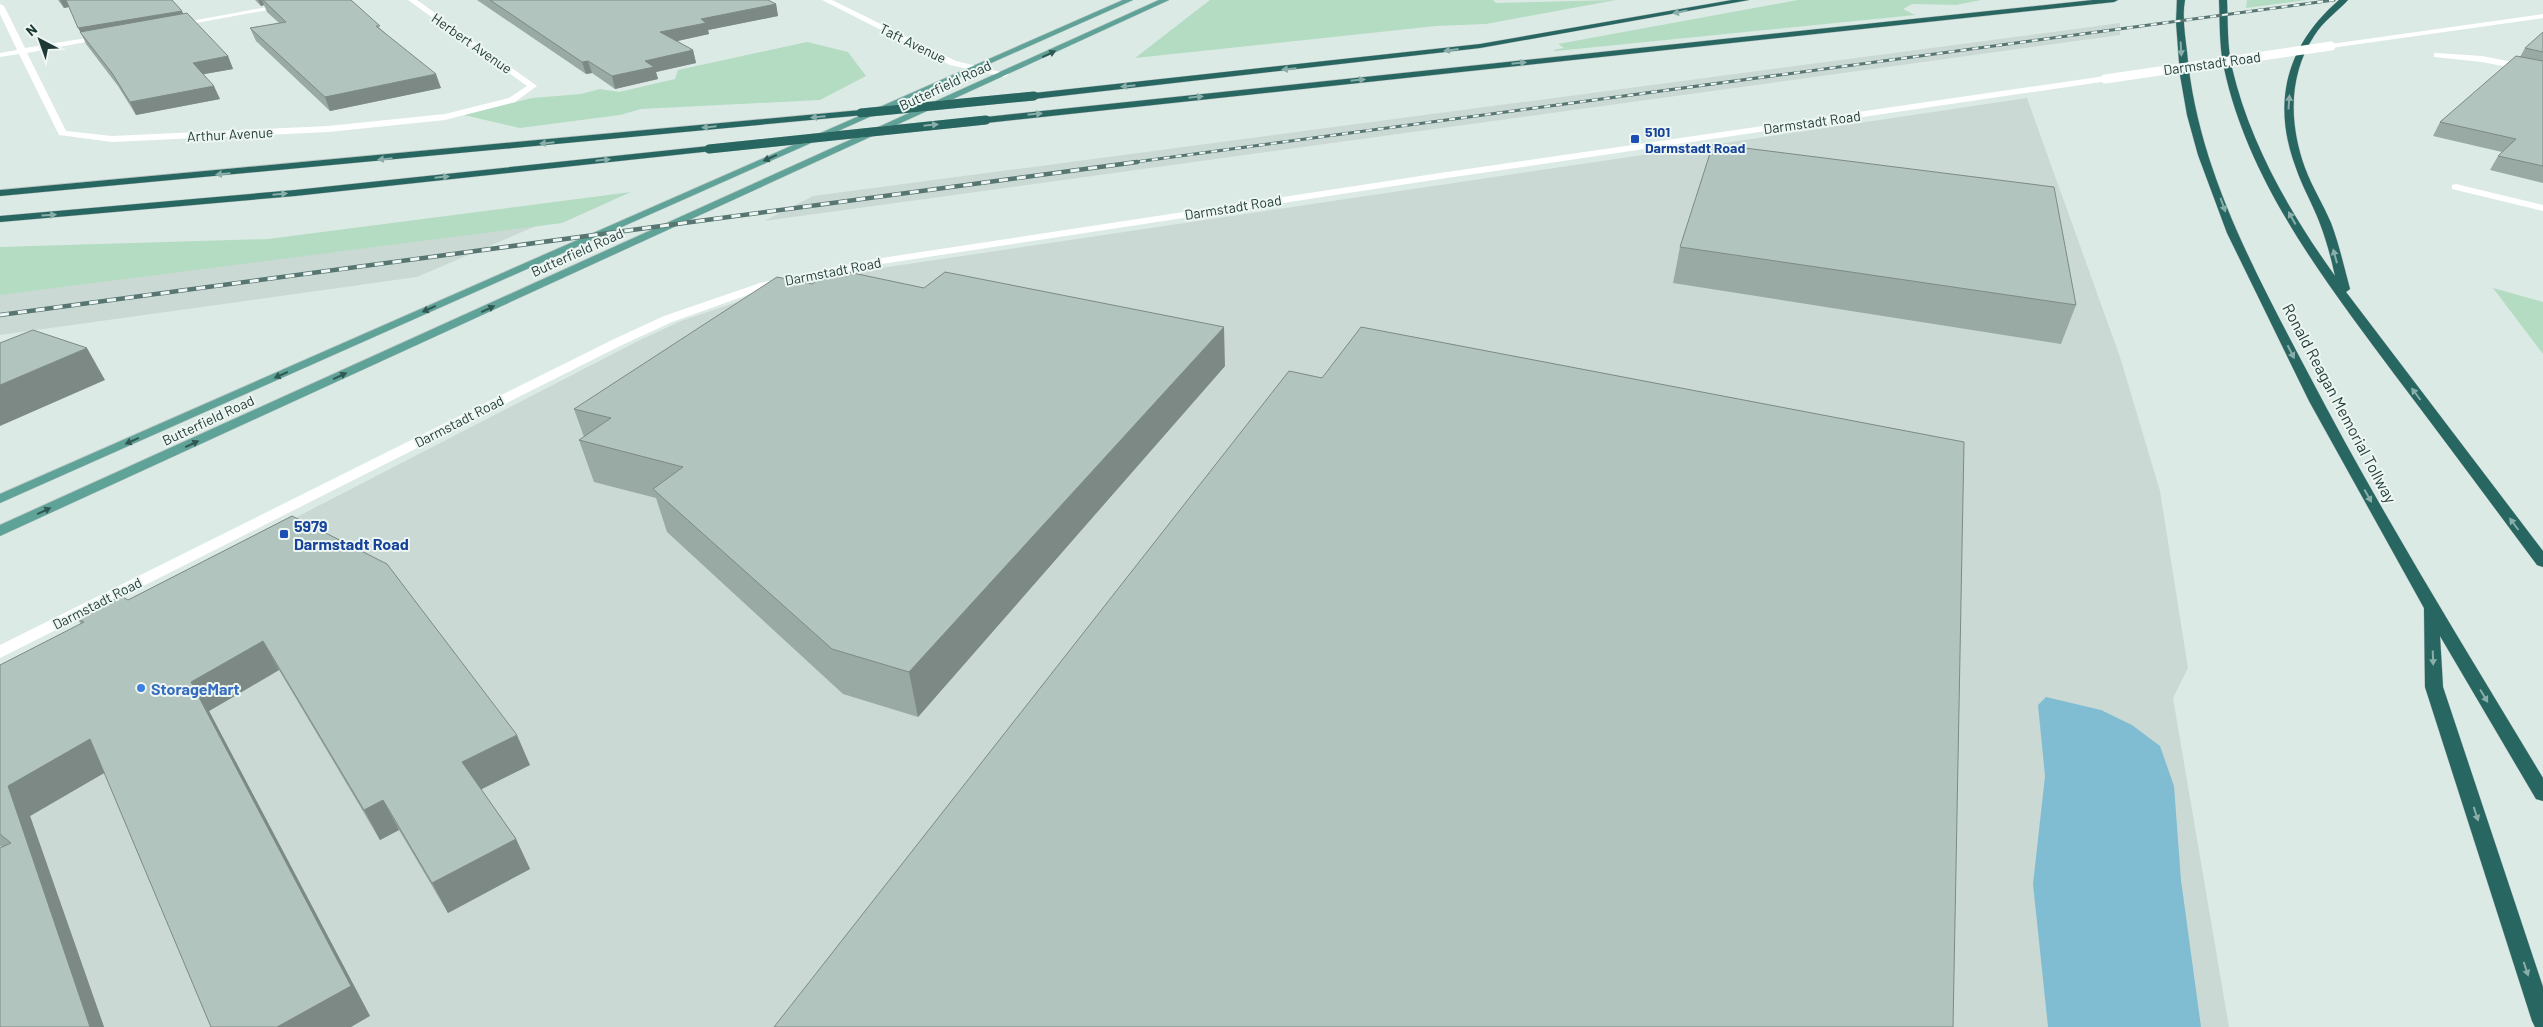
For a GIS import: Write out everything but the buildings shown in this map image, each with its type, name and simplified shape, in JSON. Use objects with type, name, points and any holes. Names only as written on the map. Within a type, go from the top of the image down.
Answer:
[{"type":"highway","points":[[0,193],[1034,96],[1480,46],[1745,0]]},
{"type":"highway","points":[[0,219],[295,193],[2114,0]]},
{"type":"highway","name":"Ronald Reagan Memorial Tollway","points":[[2181,0],[2181,54],[2195,122],[2241,252],[2321,413],[2431,610],[2543,794]]},
{"type":"highway","points":[[2223,0],[2228,66],[2252,143],[2294,223],[2348,303],[2543,562]]},
{"type":"highway","points":[[2344,0],[2330,10],[2307,37],[2295,65],[2288,107],[2289,129],[2299,166],[2328,230],[2348,303]]},
{"type":"highway","points":[[2431,610],[2434,687],[2543,1021]]},
{"type":"main road","name":"Butterfield Road","points":[[0,499],[1129,0]]},
{"type":"main road","name":"Butterfield Road","points":[[0,531],[1165,0]]},
{"type":"street","points":[[165,26],[318,0]]},
{"type":"street","name":"Herbert Avenue","points":[[412,0],[533,86]]},
{"type":"street","name":"Taft Avenue","points":[[826,0],[953,63],[1005,74]]},
{"type":"street","name":"Arthur Avenue","points":[[0,6],[62,133],[112,139],[328,129],[445,116],[512,100],[533,86]]},
{"type":"street","name":"Darmstadt Road","points":[[0,652],[668,318],[764,285],[885,260],[1440,176],[2543,16]]},
{"type":"street","points":[[0,55],[108,36]]},
{"type":"street","points":[[2437,55],[2482,59],[2543,70]]},
{"type":"street","points":[[2456,187],[2543,208]]},
{"type":"shaded area","points":[[2120,23],[2120,35],[764,221],[813,196]]},
{"type":"shaded area","points":[[2027,98],[2120,357],[2160,491],[2188,668],[2173,698],[2229,1027],[0,1027],[0,670],[640,340],[681,321],[775,289],[854,272]]},
{"type":"shaded area","points":[[564,214],[417,277],[0,335],[0,285]]},
{"type":"green space","points":[[1210,0],[1493,0],[1496,3],[1616,0],[1486,24],[1436,26],[1135,58]]},
{"type":"green space","points":[[1798,0],[1981,0],[1956,5],[1912,4],[1903,9],[1915,15],[1553,50],[1564,48],[1558,44]]},
{"type":"green space","points":[[2247,0],[2306,0],[2246,8]]},
{"type":"green space","points":[[807,42],[848,52],[866,76],[820,100],[641,109],[620,115],[520,128],[464,115],[532,98],[581,94],[600,89],[619,92],[675,79],[678,70]]},
{"type":"green space","points":[[631,192],[562,223],[0,295],[0,247],[268,239]]},
{"type":"green space","points":[[2493,288],[2543,302],[2543,354]]},
{"type":"water","points":[[2046,697],[2101,710],[2132,725],[2160,746],[2174,786],[2181,880],[2201,1027],[2048,1027],[2033,884],[2045,776],[2038,705]]},
{"type":"railway","points":[[1128,163],[2334,0]]},
{"type":"railway","points":[[0,315],[1137,162]]},
{"type":"place","name":"5101 Darmstadt Road","points":[[1635,139]]},
{"type":"place","name":"5979 Darmstadt Road","points":[[284,534]]},
{"type":"place","name":"StorageMart","points":[[141,688]]}]
